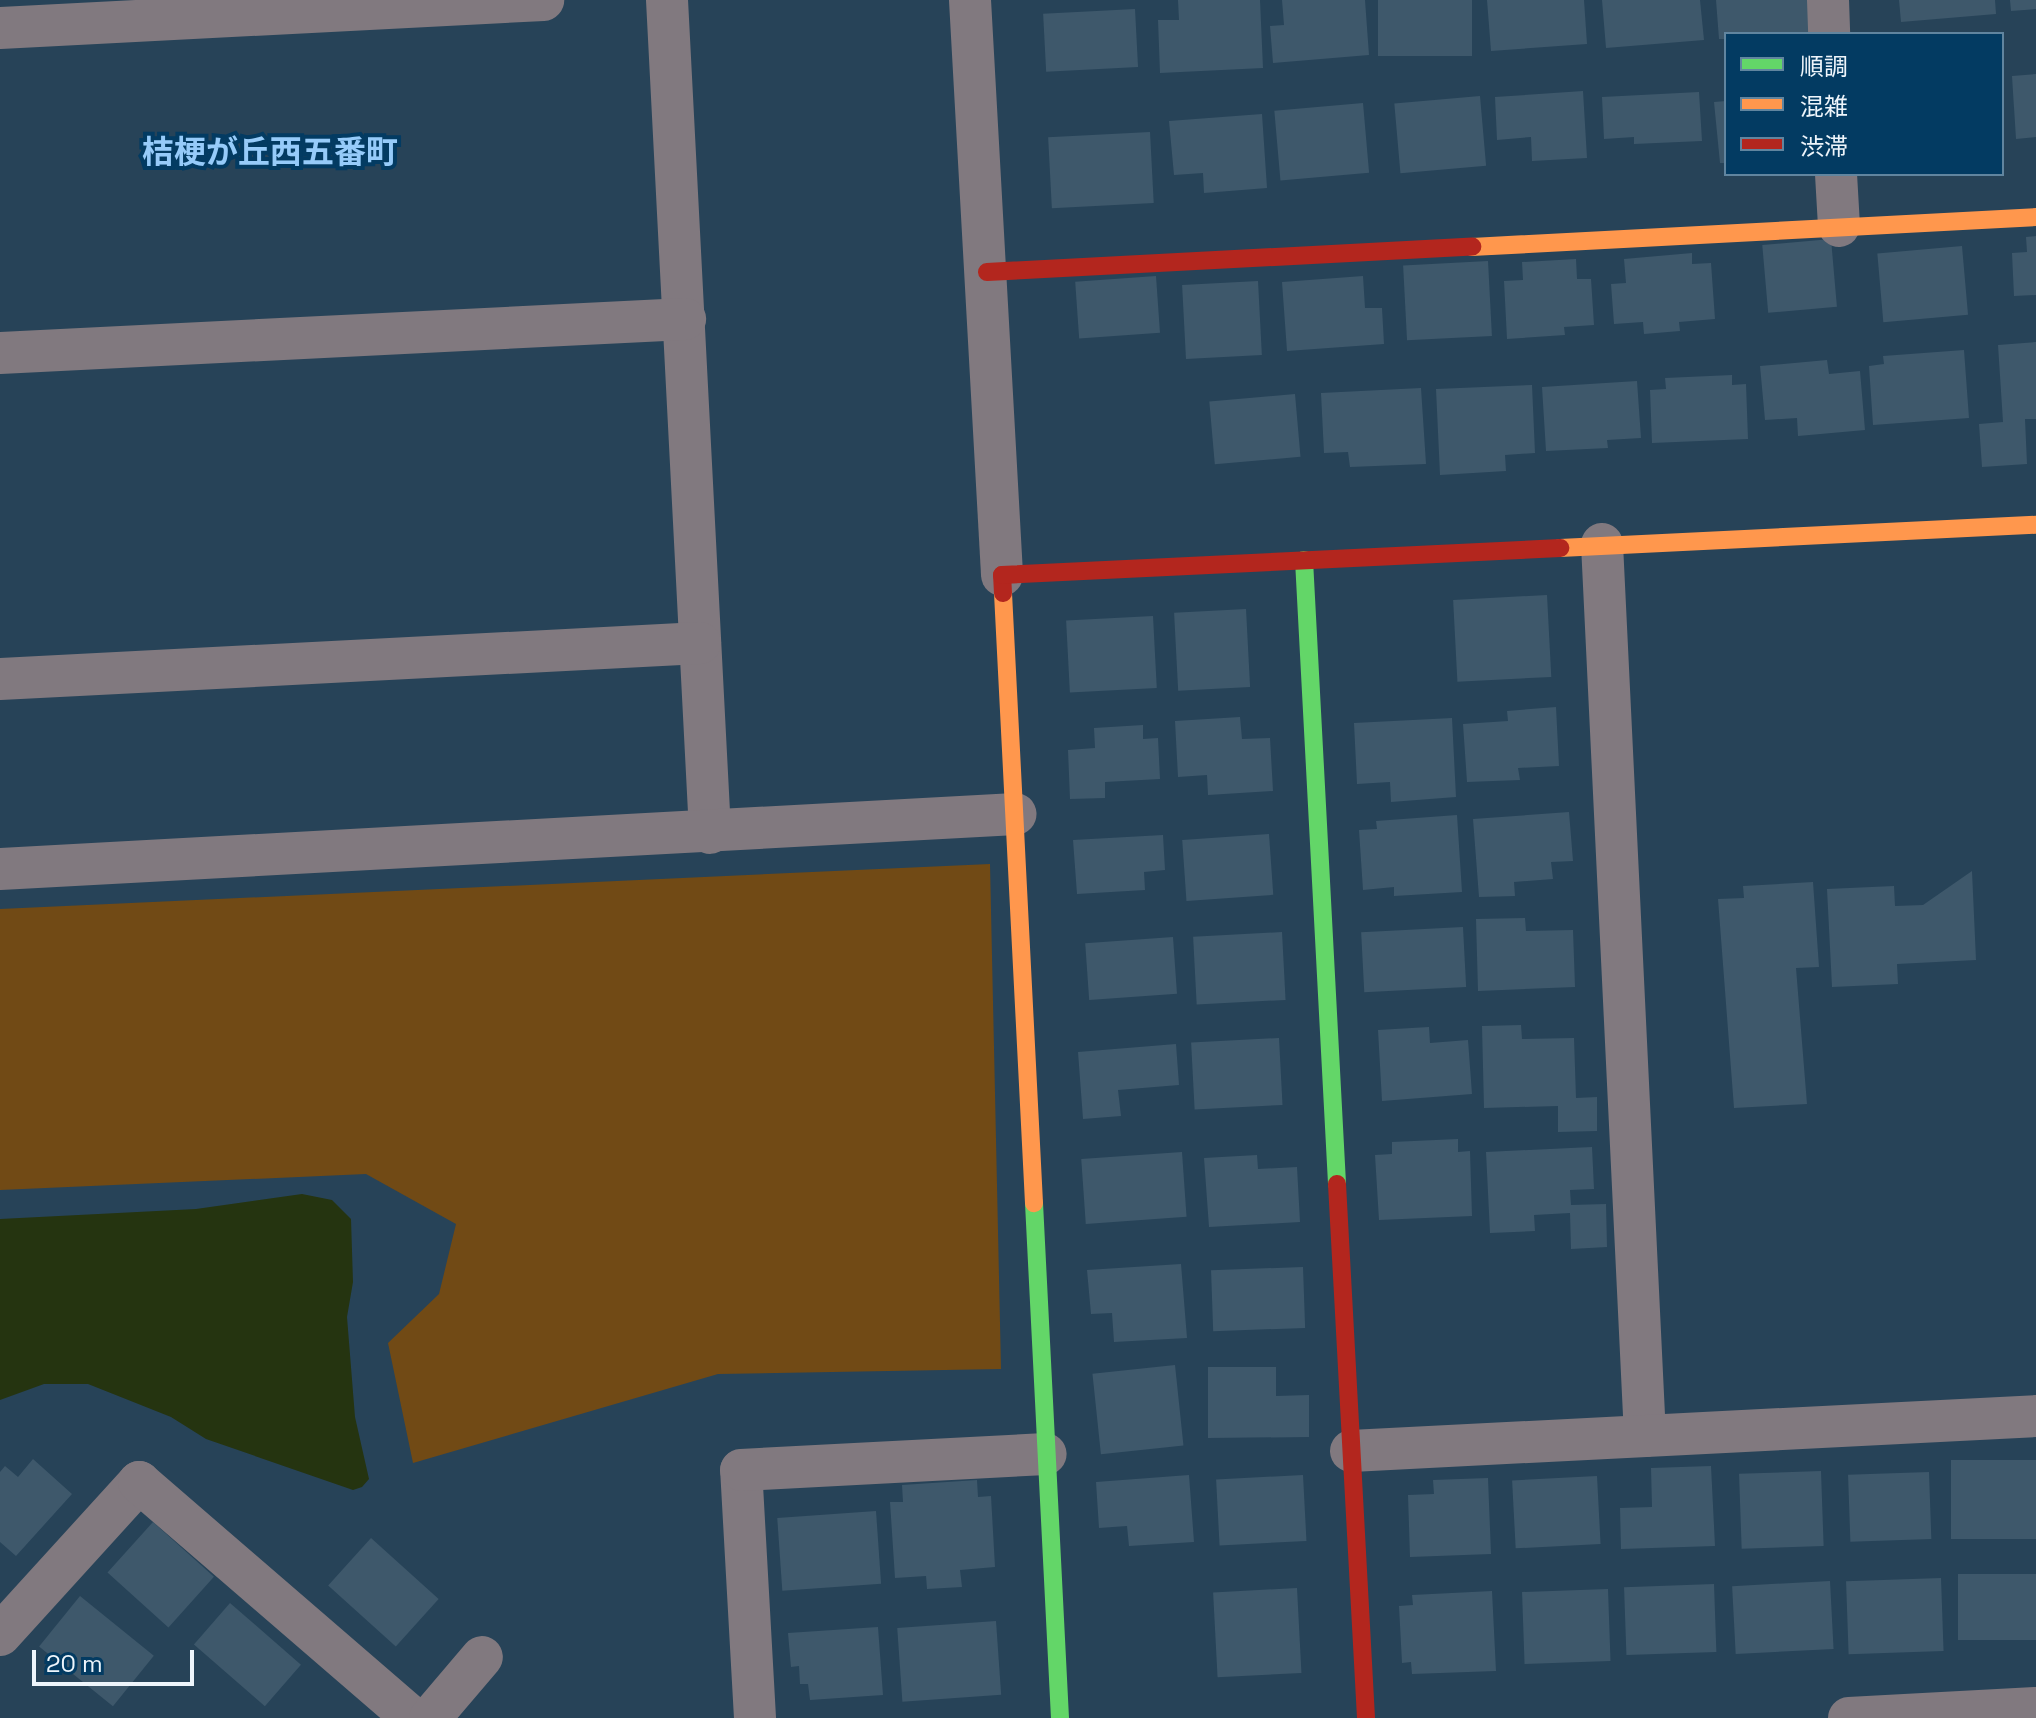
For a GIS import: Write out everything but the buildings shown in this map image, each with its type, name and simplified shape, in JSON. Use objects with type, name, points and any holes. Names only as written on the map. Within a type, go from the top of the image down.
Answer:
[{"type":"street","points":[[0,28],[543,0]]},
{"type":"street","points":[[667,0],[710,833]]},
{"type":"street","points":[[970,0],[1016,814],[1060,1718]]},
{"type":"street","points":[[1828,0],[1829,32]]},
{"type":"street","points":[[1836,176],[1839,226]]},
{"type":"street","points":[[987,272],[2036,217]]},
{"type":"street","points":[[0,353],[685,319]]},
{"type":"street","points":[[1002,575],[2036,525]]},
{"type":"street","points":[[1602,544],[1645,1436]]},
{"type":"street","points":[[1304,560],[1366,1718]]},
{"type":"street","points":[[0,679],[700,643]]},
{"type":"street","points":[[0,869],[710,833],[1016,814]]},
{"type":"street","points":[[1351,1451],[2036,1416]]},
{"type":"street","points":[[755,1718],[741,1470],[1046,1454]]},
{"type":"street","points":[[0,1635],[139,1482],[412,1718]]},
{"type":"street","points":[[430,1718],[482,1657]]},
{"type":"street","points":[[1849,1718],[2036,1708]]},
{"type":"shaded area","points":[[990,864],[1001,1369],[718,1374],[413,1463],[388,1343],[439,1294],[456,1224],[366,1174],[0,1190],[0,909]]},
{"type":"shaded area","points":[[302,1194],[332,1200],[351,1219],[353,1282],[347,1317],[355,1417],[369,1479],[362,1487],[353,1490],[206,1439],[171,1417],[88,1384],[44,1384],[0,1400],[0,1219],[196,1209]]},
{"type":"traffic: fast","points":[[1304,560],[1337,1184]]},
{"type":"traffic: fast","points":[[1034,1203],[1060,1718]]},
{"type":"traffic: slow","points":[[1472,247],[2036,217]]},
{"type":"traffic: slow","points":[[1560,548],[2036,525]]},
{"type":"traffic: slow","points":[[1003,593],[1034,1203]]},
{"type":"traffic: jam","points":[[987,272],[1472,247]]},
{"type":"traffic: jam","points":[[1003,593],[1002,575],[1560,548]]},
{"type":"traffic: jam","points":[[1337,1184],[1366,1718]]},
{"type":"district","name":"桔梗が丘西五番町","points":[[270,152]]}]
